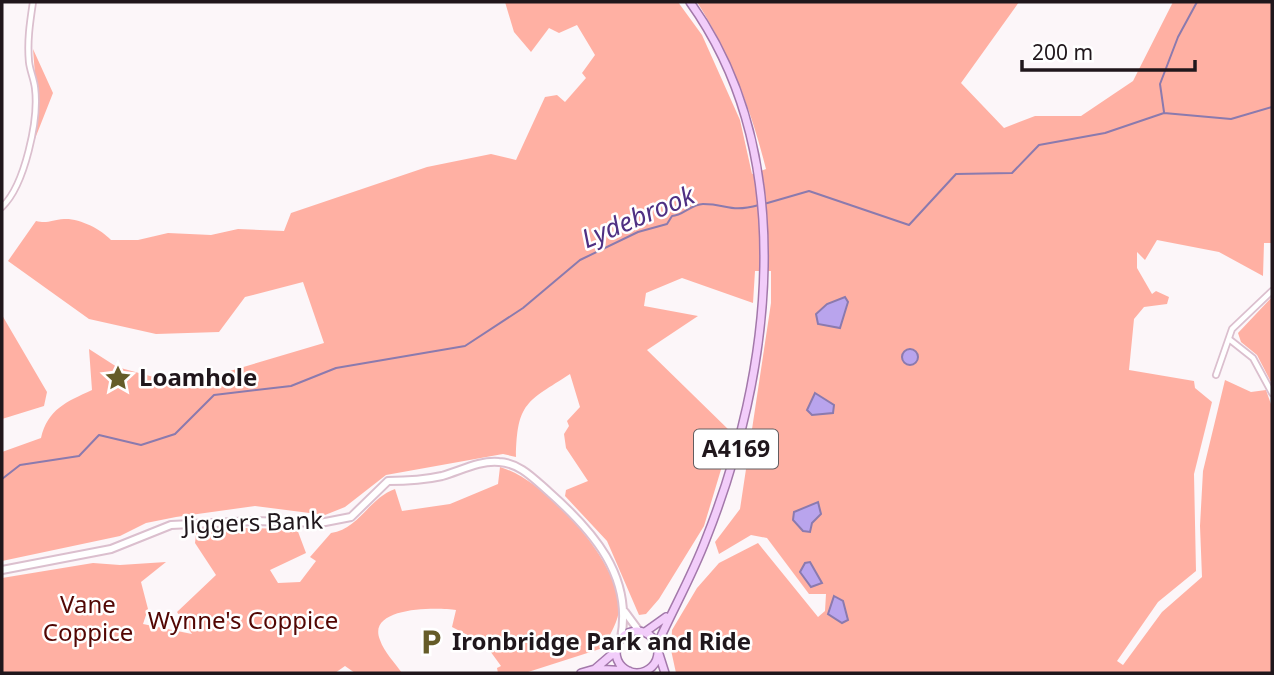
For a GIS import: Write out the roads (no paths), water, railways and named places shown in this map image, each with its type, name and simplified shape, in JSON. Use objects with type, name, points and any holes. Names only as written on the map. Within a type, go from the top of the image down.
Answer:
[{"type":"main road","name":"A4169","points":[[657,648],[669,614],[682,594],[707,538],[746,411],[758,337],[762,273],[758,170],[750,128],[712,35],[690,2]]},
{"type":"main road","name":"A4169","points":[[642,632],[669,614]]},
{"type":"main road","points":[[629,671],[619,662],[617,650],[621,638],[642,632],[657,648],[665,673]]},
{"type":"main road","points":[[581,673],[594,669],[641,673],[655,663],[657,648]]},
{"type":"main road","points":[[594,669],[617,650]]},
{"type":"street","points":[[2,207],[19,183],[33,124],[35,88],[29,62],[28,31],[33,2]]},
{"type":"street","points":[[1216,375],[1232,329],[1272,291]]},
{"type":"street","points":[[1229,339],[1253,358],[1272,393]]},
{"type":"street","name":"Jiggers Bank","points":[[2,570],[111,549],[172,526],[243,522],[320,523],[351,517],[388,481],[442,476],[497,461],[523,470],[594,535],[608,557],[621,587],[624,610],[621,638]]},
{"type":"street","name":"Jiggers Bank","points":[[624,610],[630,622],[642,632]]},
{"type":"waterway","points":[[1164,112],[1160,84],[1178,37],[1197,2]]},
{"type":"waterway","name":"Lydebrook","points":[[764,204],[809,191],[909,225],[956,174],[1012,173],[1039,145],[1105,133],[1164,113],[1231,119],[1272,107]]},
{"type":"waterway","name":"Lydebrook","points":[[2,479],[20,465],[79,456],[99,435],[141,445],[175,434],[214,395],[291,386],[336,368],[465,346],[523,308],[580,260],[638,232],[667,224],[672,216],[699,205],[735,208],[759,205]]},
{"type":"place","name":"Loamhole","points":[[118,378]]},
{"type":"place","name":"Ironbridge Park and Ride","points":[[431,642]]},
{"type":"park label","name":"Vane Coppice","points":[[88,619]]},
{"type":"park label","name":"Wynne's Coppice","points":[[243,621]]}]
